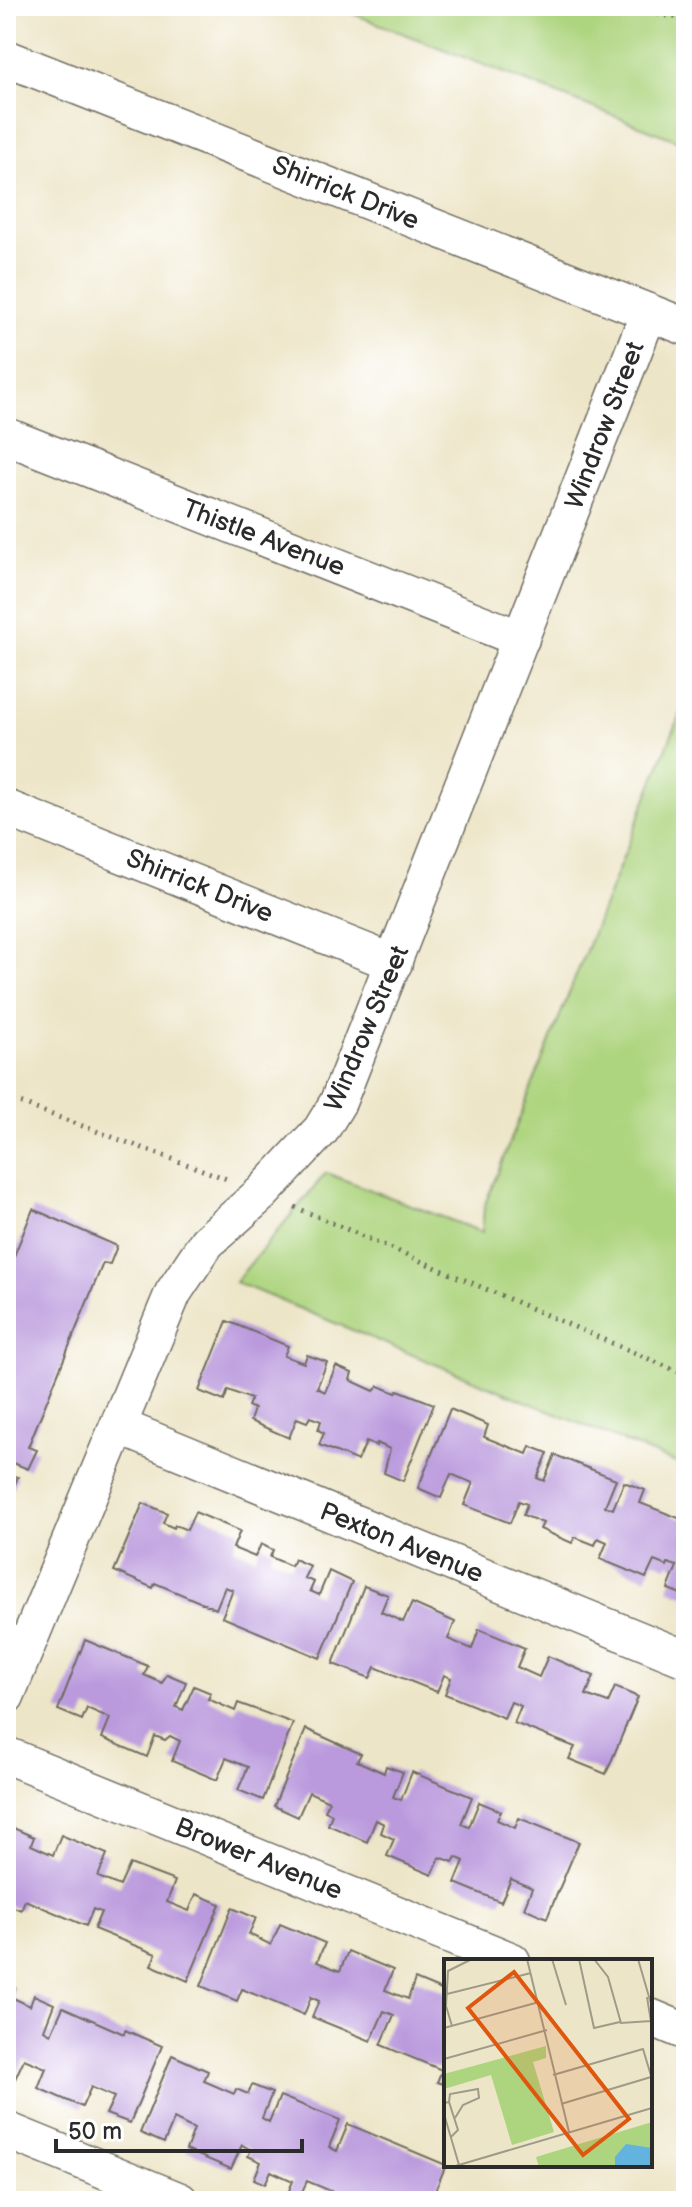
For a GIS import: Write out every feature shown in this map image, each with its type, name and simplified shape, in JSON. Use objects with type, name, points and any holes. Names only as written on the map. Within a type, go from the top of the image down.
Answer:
[{"type":"street","name":"Shirrick Drive","points":[[6,58],[686,327]]},
{"type":"street","name":"Windrow Street","points":[[6,1696],[173,1293],[207,1242],[262,1193],[321,1130],[352,1070],[649,312]]},
{"type":"street","name":"Thistle Avenue","points":[[6,436],[521,639]]},
{"type":"street","name":"Shirrick Drive","points":[[6,808],[394,963]]},
{"type":"street","name":"Pexton Avenue","points":[[118,1426],[686,1659]]},
{"type":"street","name":"Brower Avenue","points":[[6,1755],[507,1959]]},
{"type":"street","points":[[652,2018],[686,2032]]},
{"type":"street","points":[[6,2130],[180,2201]]},
{"type":"path","points":[[644,6],[660,15],[686,19]]},
{"type":"path","points":[[6,1098],[262,1193],[686,1375]]},
{"type":"green space","points":[[333,6],[686,6],[686,144]]},
{"type":"green space","points":[[686,699],[686,1467],[235,1282],[326,1173],[482,1232],[484,1207]]},
{"type":"building","points":[[33,1209],[117,1246],[110,1264],[103,1263],[28,1447],[37,1450],[28,1469],[6,1460],[6,1276]]},
{"type":"building","points":[[227,1321],[288,1346],[284,1356],[304,1363],[307,1355],[327,1362],[317,1388],[325,1392],[336,1366],[352,1373],[350,1380],[374,1391],[379,1386],[396,1393],[398,1390],[434,1404],[403,1481],[384,1473],[390,1449],[377,1443],[376,1446],[366,1442],[358,1461],[319,1445],[324,1433],[318,1430],[321,1421],[310,1417],[307,1422],[297,1418],[289,1438],[250,1421],[254,1409],[248,1406],[251,1399],[228,1390],[224,1401],[199,1391]]},
{"type":"building","points":[[450,1409],[488,1425],[484,1437],[527,1454],[530,1446],[548,1453],[537,1478],[544,1481],[555,1455],[616,1479],[605,1506],[613,1509],[624,1482],[645,1490],[640,1503],[681,1519],[686,1507],[686,1596],[668,1589],[677,1566],[654,1561],[646,1578],[600,1559],[607,1542],[598,1538],[595,1545],[575,1537],[572,1543],[540,1529],[543,1523],[523,1515],[527,1504],[519,1501],[510,1523],[464,1505],[473,1483],[451,1474],[441,1498],[418,1488]]},
{"type":"building","points":[[6,1473],[18,1477],[10,1495],[6,1493]]},
{"type":"building","points":[[143,1503],[167,1513],[163,1523],[174,1528],[175,1525],[187,1530],[195,1512],[240,1531],[233,1548],[255,1557],[261,1544],[273,1550],[270,1557],[291,1566],[294,1559],[310,1566],[304,1578],[314,1582],[310,1591],[319,1595],[329,1571],[352,1582],[320,1658],[222,1617],[233,1590],[225,1587],[216,1609],[155,1583],[153,1588],[114,1571]]},
{"type":"building","points":[[364,1586],[388,1595],[381,1612],[403,1622],[412,1603],[455,1622],[448,1639],[472,1649],[479,1629],[525,1648],[517,1667],[539,1677],[548,1656],[594,1676],[586,1695],[608,1703],[615,1687],[638,1697],[606,1774],[569,1759],[575,1747],[514,1723],[521,1706],[511,1702],[504,1718],[445,1694],[451,1678],[444,1675],[437,1692],[375,1667],[370,1678],[333,1664]]},
{"type":"building","points":[[85,1640],[148,1666],[144,1675],[162,1683],[167,1674],[186,1682],[176,1707],[183,1710],[194,1686],[211,1693],[208,1699],[235,1711],[238,1703],[293,1723],[263,1800],[238,1790],[248,1767],[226,1758],[217,1780],[172,1761],[180,1741],[170,1736],[165,1740],[155,1736],[147,1757],[102,1738],[110,1718],[87,1708],[82,1720],[58,1710]]},
{"type":"building","points":[[306,1729],[361,1754],[357,1761],[384,1773],[386,1766],[403,1772],[393,1797],[401,1800],[412,1772],[472,1797],[461,1824],[469,1827],[479,1802],[501,1811],[497,1820],[515,1828],[519,1818],[579,1842],[547,1918],[524,1908],[532,1888],[511,1879],[501,1902],[455,1883],[464,1861],[456,1857],[453,1862],[440,1857],[432,1875],[387,1856],[394,1839],[381,1833],[384,1824],[376,1820],[367,1842],[328,1825],[332,1814],[325,1811],[329,1801],[309,1792],[298,1817],[274,1806]]},
{"type":"building","points":[[11,1827],[34,1837],[31,1845],[53,1855],[61,1835],[107,1854],[98,1877],[120,1886],[130,1864],[175,1881],[167,1902],[189,1911],[196,1894],[220,1904],[188,1981],[151,1965],[156,1954],[94,1929],[101,1912],[93,1909],[86,1926],[25,1900],[21,1910],[6,1904],[6,1838]]},
{"type":"building","points":[[232,1908],[256,1918],[249,1934],[271,1945],[280,1924],[325,1943],[317,1962],[340,1971],[348,1951],[393,1970],[385,1990],[408,1999],[415,1979],[444,1991],[444,2084],[437,2082],[442,2070],[381,2045],[394,2015],[384,2011],[371,2041],[312,2017],[319,2001],[311,1997],[304,2015],[242,1989],[237,2001],[201,1986]]},
{"type":"building","points":[[6,1984],[15,1988],[11,1997],[30,2006],[34,1995],[54,2004],[44,2030],[51,2034],[63,2007],[124,2034],[125,2030],[162,2046],[130,2123],[106,2114],[114,2097],[91,2087],[82,2107],[38,2088],[46,2068],[24,2059],[15,2079],[6,2075]]},
{"type":"building","points":[[172,2055],[208,2071],[204,2081],[234,2094],[236,2089],[248,2094],[252,2085],[272,2093],[262,2118],[269,2122],[280,2096],[340,2120],[329,2147],[337,2151],[348,2124],[445,2167],[431,2201],[335,2201],[338,2194],[307,2181],[299,2198],[288,2193],[293,2181],[271,2171],[265,2184],[254,2179],[261,2162],[248,2156],[251,2150],[242,2145],[231,2169],[186,2150],[194,2129],[174,2119],[164,2143],[140,2133]]}]
